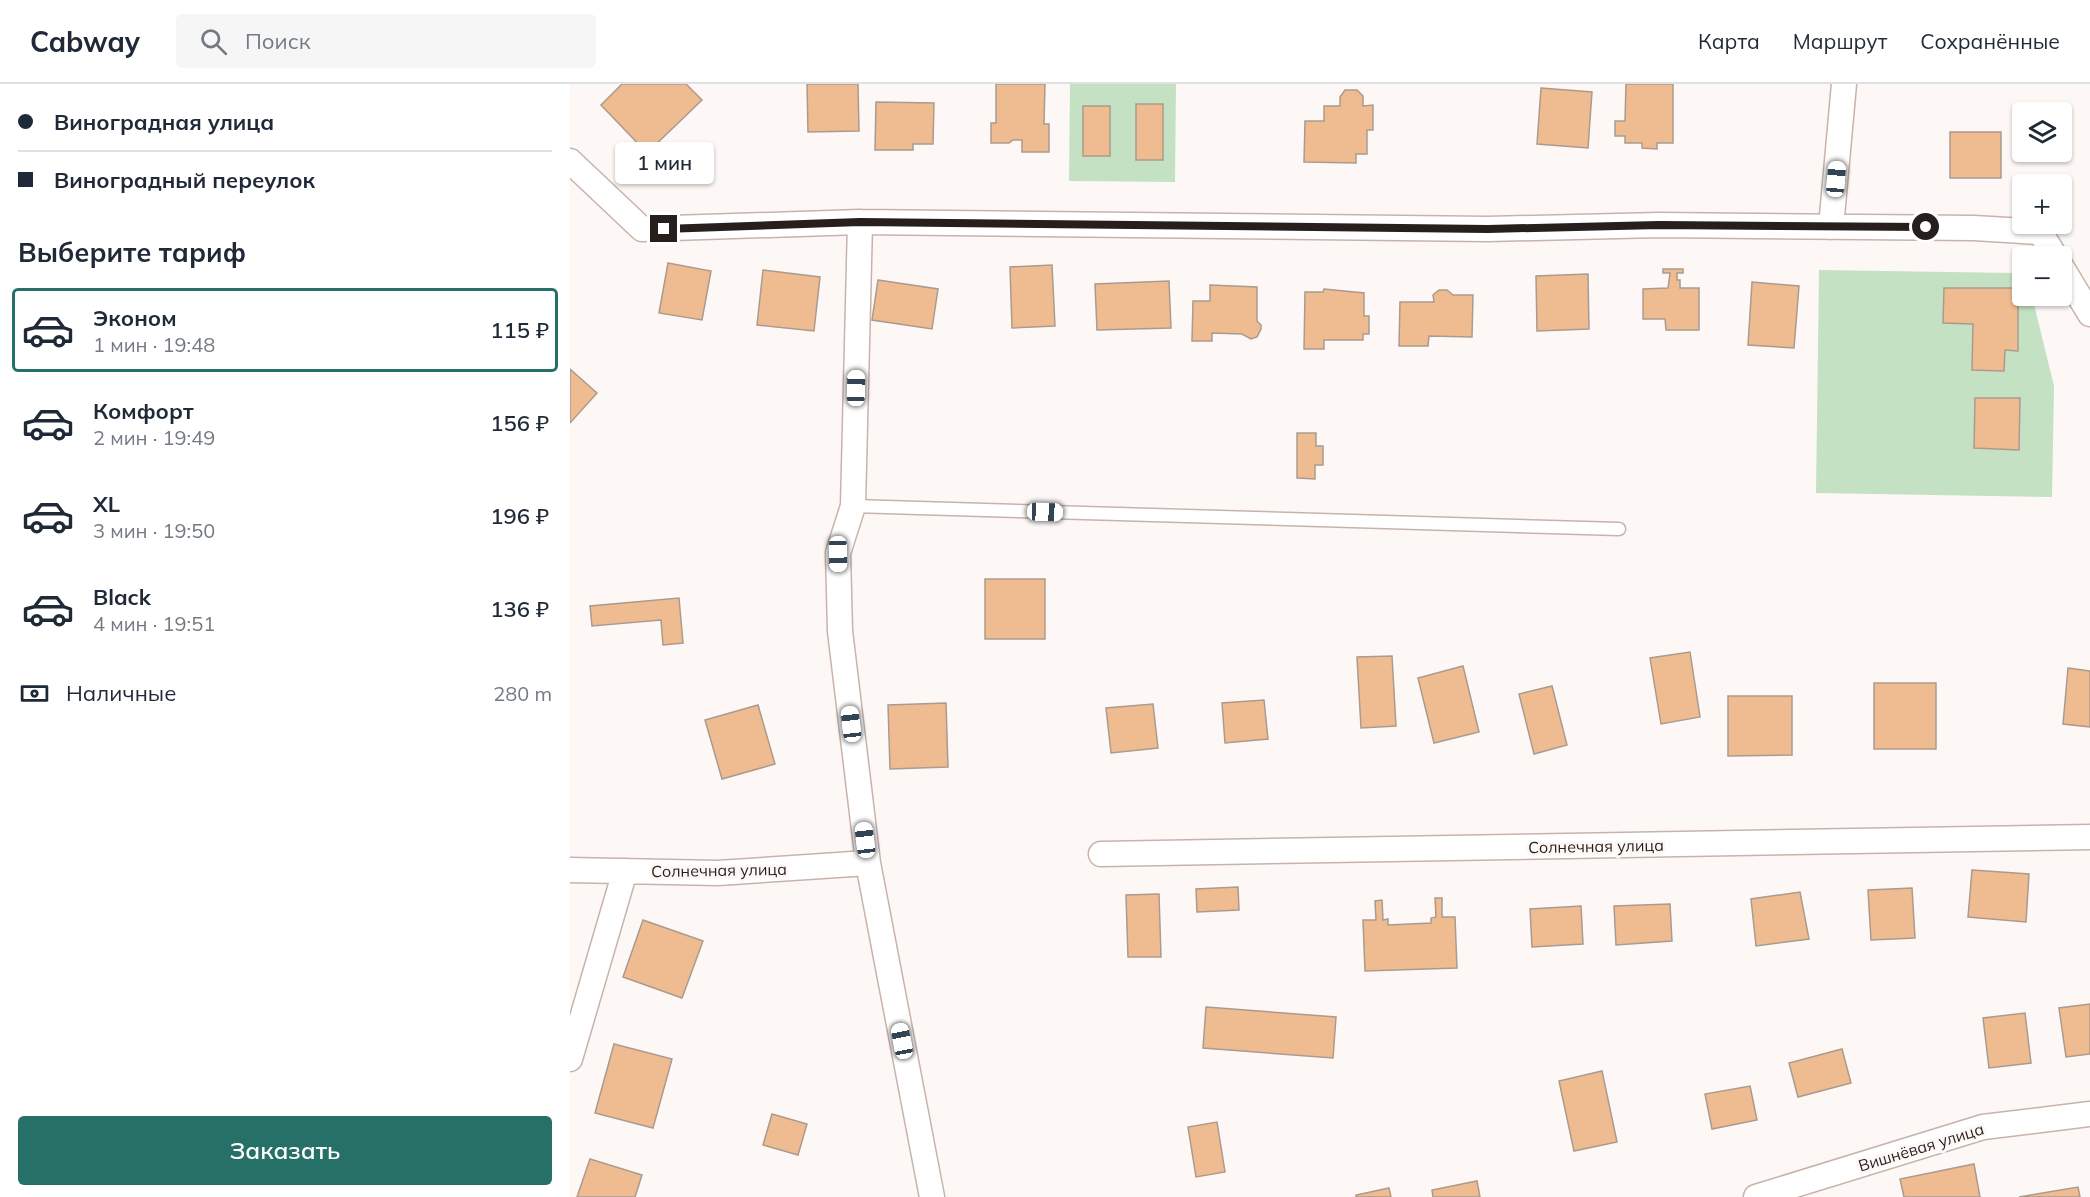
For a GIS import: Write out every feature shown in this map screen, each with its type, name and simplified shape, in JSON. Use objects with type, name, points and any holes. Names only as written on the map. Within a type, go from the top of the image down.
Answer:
[{"type":"street","points":[[1831,227],[1844,84]]},
{"type":"street","points":[[570,161],[642,230],[860,222],[1488,229],[1659,225],[1974,228],[2040,232],[2049,246]]},
{"type":"street","points":[[860,222],[853,507],[838,554],[840,631],[868,864],[932,1197]]},
{"type":"street","points":[[2072,284],[2090,314]]},
{"type":"street","name":"Солнечная улица","points":[[1101,854],[2090,837]]},
{"type":"street","name":"Солнечная улица","points":[[570,870],[718,873],[868,864]]},
{"type":"street","points":[[570,1059],[625,871]]},
{"type":"street","name":"Вишнёвая улица","points":[[1755,1197],[1983,1127],[2090,1114]]},
{"type":"lane","points":[[853,507],[1619,529]]},
{"type":"green space","points":[[1070,84],[1176,84],[1175,182],[1069,181]]},
{"type":"green space","points":[[1819,270],[2012,273],[2012,306],[2034,306],[2054,386],[2052,497],[1816,493]]},
{"type":"building","points":[[622,84],[686,84],[702,100],[647,153],[601,105]]},
{"type":"building","points":[[807,84],[858,84],[859,131],[808,132]]},
{"type":"building","points":[[996,84],[1045,84],[1044,124],[1049,124],[1049,152],[1022,152],[1022,140],[991,143],[991,123],[996,123]]},
{"type":"building","points":[[1626,84],[1673,84],[1673,143],[1657,143],[1657,149],[1642,148],[1642,143],[1625,143],[1625,136],[1615,136],[1615,121],[1625,121]]},
{"type":"building","points":[[1541,88],[1592,92],[1588,148],[1537,144]]},
{"type":"building","points":[[1345,90],[1357,90],[1363,96],[1363,106],[1373,105],[1373,130],[1367,130],[1367,154],[1356,154],[1356,163],[1304,162],[1305,121],[1324,121],[1324,106],[1340,106],[1340,97]]},
{"type":"building","points":[[876,102],[934,103],[933,144],[913,144],[913,150],[875,150]]},
{"type":"building","points":[[1136,104],[1163,104],[1163,160],[1136,160]]},
{"type":"building","points":[[1083,106],[1110,106],[1110,156],[1083,156]]},
{"type":"building","points":[[1950,132],[2001,132],[2001,178],[1950,178]]},
{"type":"building","points":[[668,263],[711,271],[702,320],[659,313]]},
{"type":"building","points":[[1052,265],[1055,326],[1012,328],[1010,267]]},
{"type":"building","points":[[1663,269],[1683,269],[1683,273],[1677,273],[1680,288],[1699,288],[1699,330],[1666,330],[1665,319],[1643,319],[1643,289],[1668,288],[1670,273],[1663,273]]},
{"type":"building","points":[[763,270],[820,277],[814,331],[757,325]]},
{"type":"building","points":[[1588,274],[1589,329],[1537,331],[1536,276]]},
{"type":"building","points":[[878,280],[938,289],[932,329],[872,320]]},
{"type":"building","points":[[1169,281],[1171,328],[1097,330],[1095,284]]},
{"type":"building","points":[[1752,282],[1799,286],[1794,348],[1748,345]]},
{"type":"building","points":[[1210,285],[1257,287],[1257,321],[1261,329],[1257,337],[1251,339],[1242,334],[1212,333],[1212,341],[1192,341],[1193,301],[1210,301]]},
{"type":"building","points":[[1944,288],[2012,288],[2012,306],[2018,306],[2018,351],[2005,350],[2004,371],[1972,370],[1973,324],[1943,323]]},
{"type":"building","points":[[1324,289],[1364,293],[1364,316],[1369,316],[1369,334],[1363,334],[1363,340],[1324,340],[1324,349],[1304,349],[1305,292],[1323,292]]},
{"type":"building","points":[[1439,290],[1447,290],[1453,295],[1473,295],[1472,337],[1429,336],[1428,346],[1399,346],[1400,302],[1434,302],[1433,295]]},
{"type":"building","points":[[570,369],[597,393],[570,423]]},
{"type":"building","points":[[1975,398],[2020,398],[2019,450],[1974,448]]},
{"type":"building","points":[[1297,433],[1316,433],[1316,446],[1323,446],[1323,465],[1315,465],[1315,479],[1297,478]]},
{"type":"building","points":[[985,579],[1045,579],[1045,639],[985,639]]},
{"type":"building","points":[[679,598],[683,643],[663,645],[661,620],[592,626],[590,606]]},
{"type":"building","points":[[1690,652],[1700,717],[1661,724],[1650,658]]},
{"type":"building","points":[[1392,656],[1396,726],[1361,728],[1357,657]]},
{"type":"building","points":[[1463,666],[1479,732],[1434,743],[1418,678]]},
{"type":"building","points":[[2068,668],[2090,671],[2090,727],[2063,724]]},
{"type":"building","points":[[1874,683],[1936,683],[1936,749],[1874,749]]},
{"type":"building","points":[[1552,686],[1567,745],[1534,754],[1519,694]]},
{"type":"building","points":[[1728,696],[1792,696],[1792,755],[1728,756]]},
{"type":"building","points":[[1264,700],[1268,739],[1225,743],[1222,703]]},
{"type":"building","points":[[946,703],[948,767],[890,769],[888,705]]},
{"type":"building","points":[[1153,704],[1158,748],[1111,753],[1106,708]]},
{"type":"building","points":[[758,705],[775,764],[722,779],[705,720]]},
{"type":"building","points":[[1972,870],[2029,874],[2026,922],[1968,917]]},
{"type":"building","points":[[1238,887],[1239,910],[1197,912],[1196,889]]},
{"type":"building","points":[[1912,888],[1915,938],[1871,940],[1868,890]]},
{"type":"building","points":[[1800,892],[1809,939],[1756,946],[1751,899]]},
{"type":"building","points":[[1159,894],[1161,957],[1128,957],[1126,895]]},
{"type":"building","points":[[1435,898],[1442,898],[1442,917],[1455,917],[1457,968],[1365,971],[1363,920],[1376,920],[1375,901],[1382,900],[1383,920],[1388,919],[1388,925],[1431,923],[1431,918],[1436,917]]},
{"type":"building","points":[[1670,904],[1672,941],[1616,945],[1614,906]]},
{"type":"building","points":[[1581,906],[1583,944],[1532,947],[1530,909]]},
{"type":"building","points":[[643,920],[703,941],[682,998],[623,977]]},
{"type":"building","points":[[2090,1004],[2090,1054],[2066,1057],[2059,1008]]},
{"type":"building","points":[[1206,1007],[1336,1017],[1333,1058],[1203,1048]]},
{"type":"building","points":[[2025,1013],[2031,1063],[1989,1068],[1983,1018]]},
{"type":"building","points":[[614,1044],[672,1059],[653,1128],[595,1113]]},
{"type":"building","points":[[1842,1049],[1851,1083],[1798,1097],[1789,1063]]},
{"type":"building","points":[[1602,1071],[1617,1142],[1574,1151],[1559,1081]]},
{"type":"building","points":[[1750,1086],[1757,1120],[1712,1129],[1705,1094]]},
{"type":"building","points":[[772,1114],[807,1124],[798,1155],[763,1145]]},
{"type":"building","points":[[1217,1122],[1225,1172],[1196,1177],[1188,1127]]},
{"type":"building","points":[[590,1159],[642,1175],[635,1197],[577,1197]]},
{"type":"building","points":[[1974,1164],[1980,1197],[1904,1197],[1900,1179]]},
{"type":"building","points":[[1477,1181],[1480,1197],[1433,1197],[1432,1190]]},
{"type":"building","points":[[2078,1187],[2080,1197],[2019,1197]]},
{"type":"building","points":[[1389,1188],[1391,1197],[1356,1197],[1356,1195]]},
{"type":"route","points":[[664,229],[860,222],[1488,229],[1659,225],[1926,227]]}]
